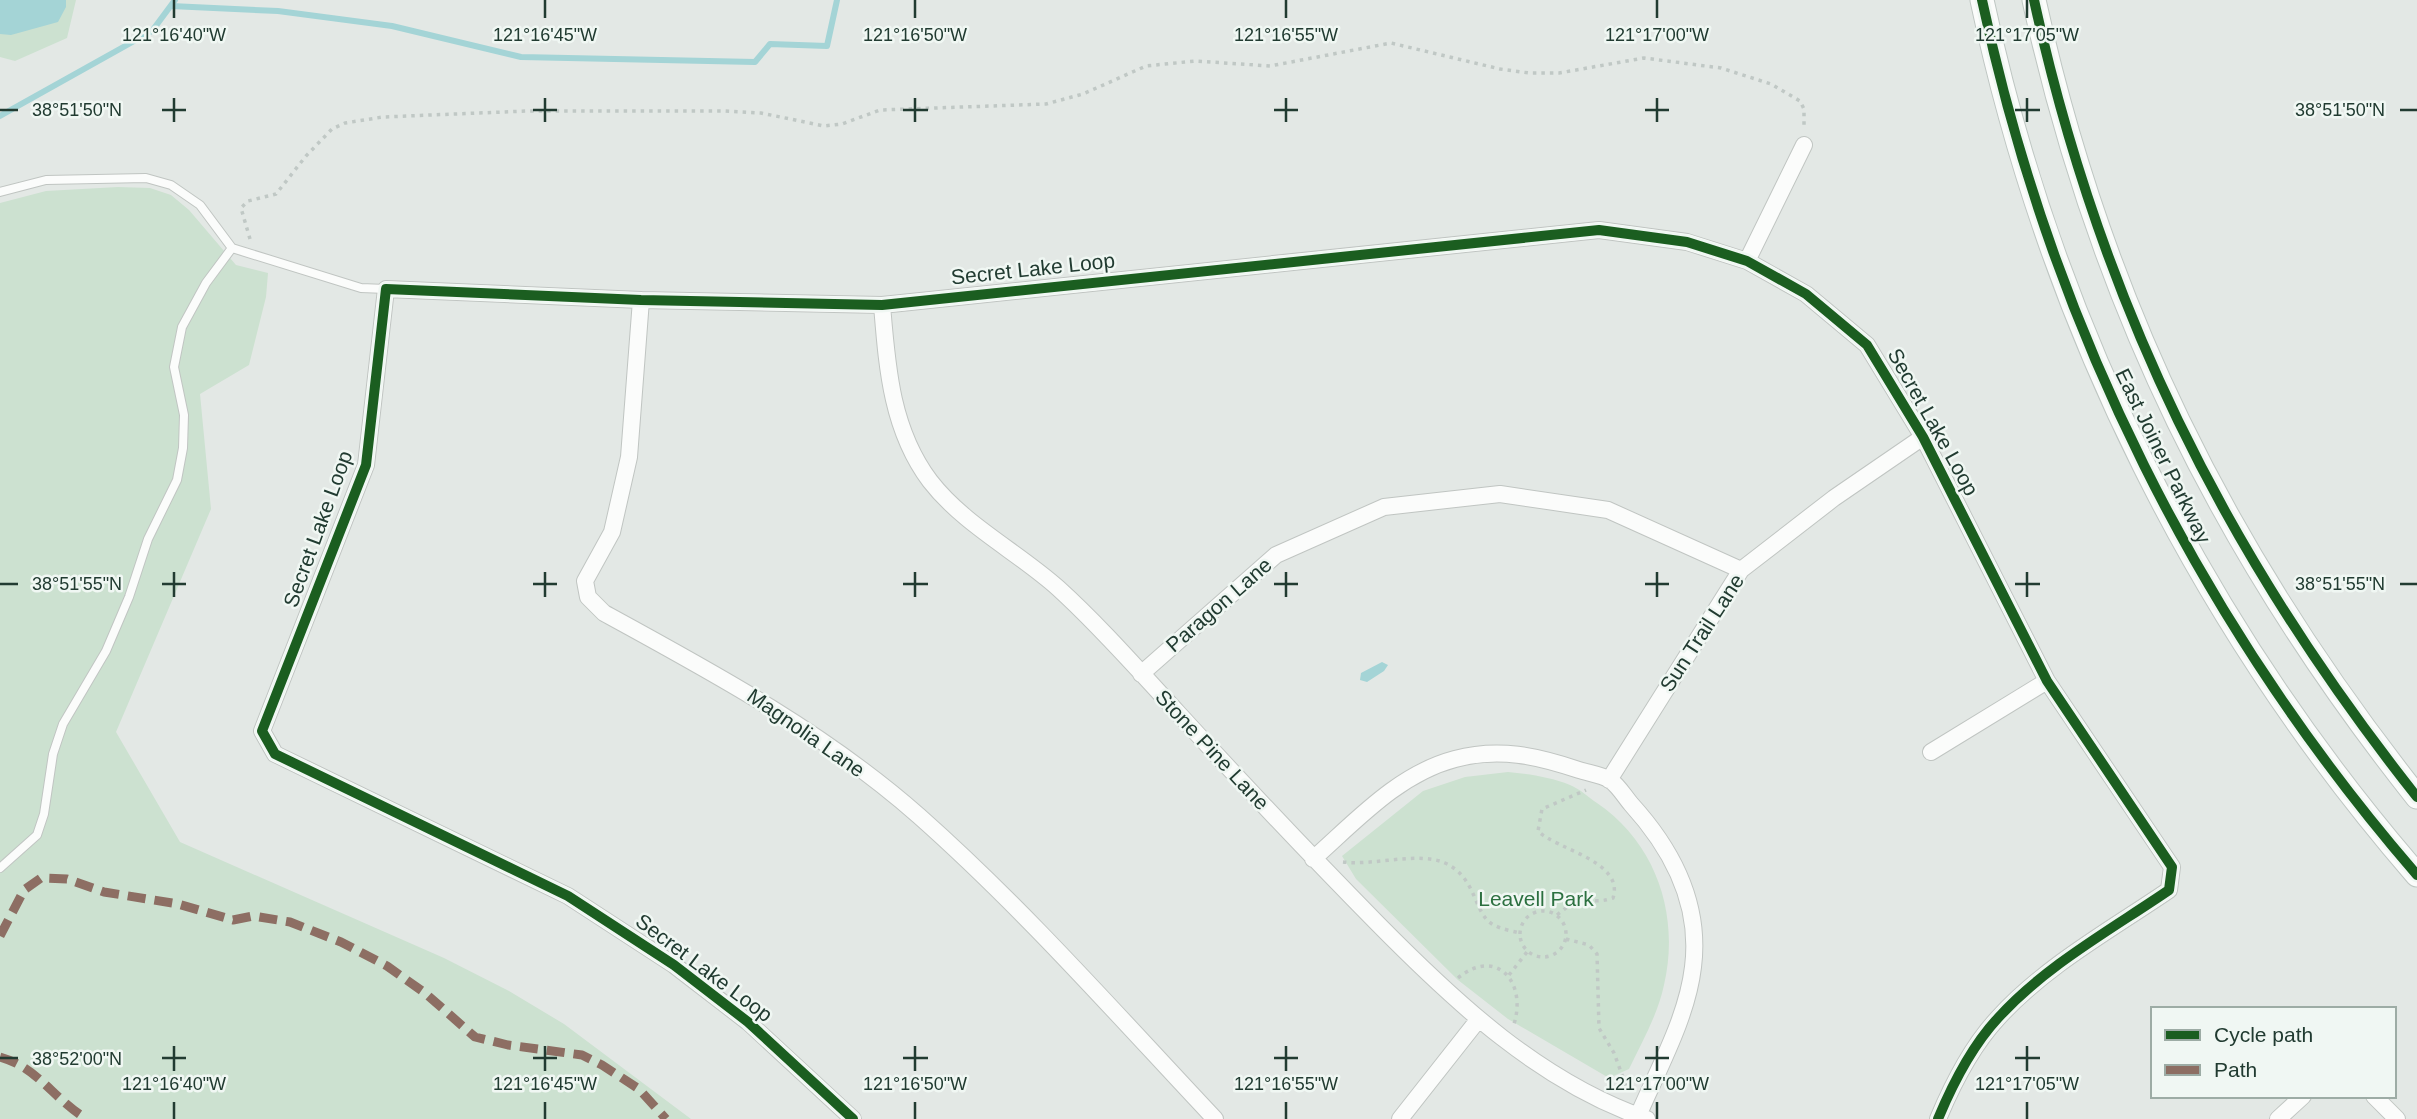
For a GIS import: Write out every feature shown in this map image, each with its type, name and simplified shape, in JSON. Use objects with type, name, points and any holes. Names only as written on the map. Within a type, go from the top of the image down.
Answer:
[{"type":"main road","name":"East Joiner Parkway","points":[[1982,0],[2006,106],[2050,247],[2091,353],[2151,482],[2211,592],[2292,718],[2354,800],[2417,875]]},
{"type":"main road","name":"East Joiner Parkway","points":[[2034,0],[2056,96],[2098,232],[2137,334],[2178,424],[2224,514],[2277,604],[2333,687],[2417,797]]},
{"type":"street","points":[[1747,261],[1804,145]]},
{"type":"street","name":"Secret Lake Loop","points":[[853,1119],[748,1022],[674,965],[568,896],[275,754],[262,731],[366,465],[386,289],[641,300],[882,305],[1599,230],[1687,242],[1747,261],[1806,294],[1867,345],[1923,436],[2047,681],[2172,867],[2169,890],[2051,971],[1997,1018],[1958,1073],[1938,1119]]},
{"type":"street","name":"Magnolia Lane","points":[[641,300],[629,457],[612,532],[585,581],[587,597],[604,613],[735,685],[789,720],[843,756],[918,816],[1009,900],[1215,1119]]},
{"type":"street","name":"Stone Pine Lane","points":[[882,305],[888,377],[897,413],[909,448],[931,482],[967,517],[1058,588],[1313,859],[1443,990],[1508,1043],[1575,1085],[1643,1117]]},
{"type":"street","name":"Sun Trail Lane","points":[[1609,780],[1741,570],[1834,498],[1923,436]]},
{"type":"street","name":"Paragon Lane","points":[[1141,674],[1276,555],[1384,507],[1500,494],[1608,510],[1741,570]]},
{"type":"street","points":[[1931,752],[2047,681]]},
{"type":"street","points":[[1313,859],[1384,795],[1423,770],[1455,758],[1497,752],[1538,756],[1609,780],[1652,827],[1673,858],[1687,893],[1693,930],[1693,966],[1687,995],[1643,1117]]},
{"type":"street","points":[[1400,1119],[1478,1020]]},
{"type":"street","points":[[2278,1119],[2301,1098]]},
{"type":"street","points":[[2376,1098],[2397,1119]]},
{"type":"lane","points":[[0,192],[46,180],[117,176],[146,178],[172,185],[200,205],[232,248],[361,288],[386,289]]},
{"type":"lane","points":[[0,868],[37,835],[44,814],[53,754],[63,724],[106,650],[153,528],[177,480],[183,448],[184,415],[174,367],[182,327],[206,283],[232,248]]},
{"type":"path","points":[[245,253],[251,241],[241,208],[247,201],[276,194],[332,129],[383,117],[635,110],[761,113],[824,126],[842,124],[880,110],[1046,104],[1083,94],[1146,66],[1171,63],[1270,66],[1391,43],[1529,73],[1559,73],[1644,58],[1693,62],[1745,73],[1800,101],[1804,109],[1804,145]]},
{"type":"path","points":[[1557,915],[1584,898],[1614,898],[1616,891],[1614,882],[1604,870],[1584,854],[1554,843],[1538,831],[1542,809],[1609,780]]},
{"type":"path","points":[[1313,859],[1360,865],[1433,859],[1446,864],[1467,879],[1483,914],[1492,925],[1520,933]]},
{"type":"path","points":[[1544,911],[1557,915],[1565,926],[1566,939],[1561,950],[1551,956],[1538,957],[1527,952],[1520,933],[1530,915],[1544,911]]},
{"type":"path","points":[[1566,939],[1589,945],[1597,954],[1599,1028],[1614,1053],[1643,1117]]},
{"type":"path","points":[[1508,975],[1527,952]]},
{"type":"path","points":[[1443,990],[1476,966],[1492,966],[1508,975],[1515,984],[1520,1005],[1508,1043]]},
{"type":"green space","points":[[0,0],[76,0],[67,38],[15,61],[0,57]]},
{"type":"green space","points":[[150,188],[171,195],[189,210],[236,265],[268,273],[266,297],[249,365],[200,394],[211,509],[116,732],[180,842],[444,958],[509,991],[564,1024],[691,1119],[0,1119],[0,203],[46,191]]},
{"type":"green space","name":"Leavell Park","points":[[1508,772],[1555,780],[1584,793],[1618,820],[1635,839],[1649,860],[1659,884],[1669,933],[1664,985],[1658,1007],[1629,1069],[1609,1078],[1508,1019],[1458,980],[1356,879],[1342,856],[1423,791],[1465,777]]},
{"type":"water","points":[[0,0],[66,0],[66,7],[58,22],[11,35],[0,34]]},
{"type":"water","points":[[1382,662],[1388,665],[1384,671],[1367,682],[1360,680],[1361,673]]},
{"type":"waterway","points":[[0,116],[152,31],[175,0]]},
{"type":"waterway","points":[[171,6],[278,11],[392,26],[521,57],[755,62],[770,44],[827,46],[837,0]]},
{"type":"marked path","points":[[0,936],[24,890],[41,878],[67,879],[104,892],[178,904],[233,920],[253,916],[290,922],[341,942],[387,966],[425,993],[475,1037],[508,1045],[582,1055],[602,1065],[639,1089],[666,1119]]},
{"type":"marked path","points":[[0,1057],[14,1062],[36,1076],[87,1119]]},
{"type":"cycle path","points":[[1982,0],[2012,121],[2049,239],[2093,353],[2144,465],[2202,574],[2267,678],[2339,779],[2417,875]]},
{"type":"cycle path","points":[[2034,0],[2062,111],[2095,218],[2134,321],[2178,421],[2229,518],[2285,613],[2348,706],[2417,797]]},
{"type":"cycle path","points":[[853,1119],[748,1022],[674,965],[568,896],[275,754],[262,731],[366,465],[386,289],[641,300],[882,305],[1599,230],[1687,242],[1747,261],[1806,294],[1867,345],[1923,437],[2047,681],[2172,867],[2169,890],[2058,965],[1998,1018],[1979,1041],[1964,1066],[1938,1119]]}]
